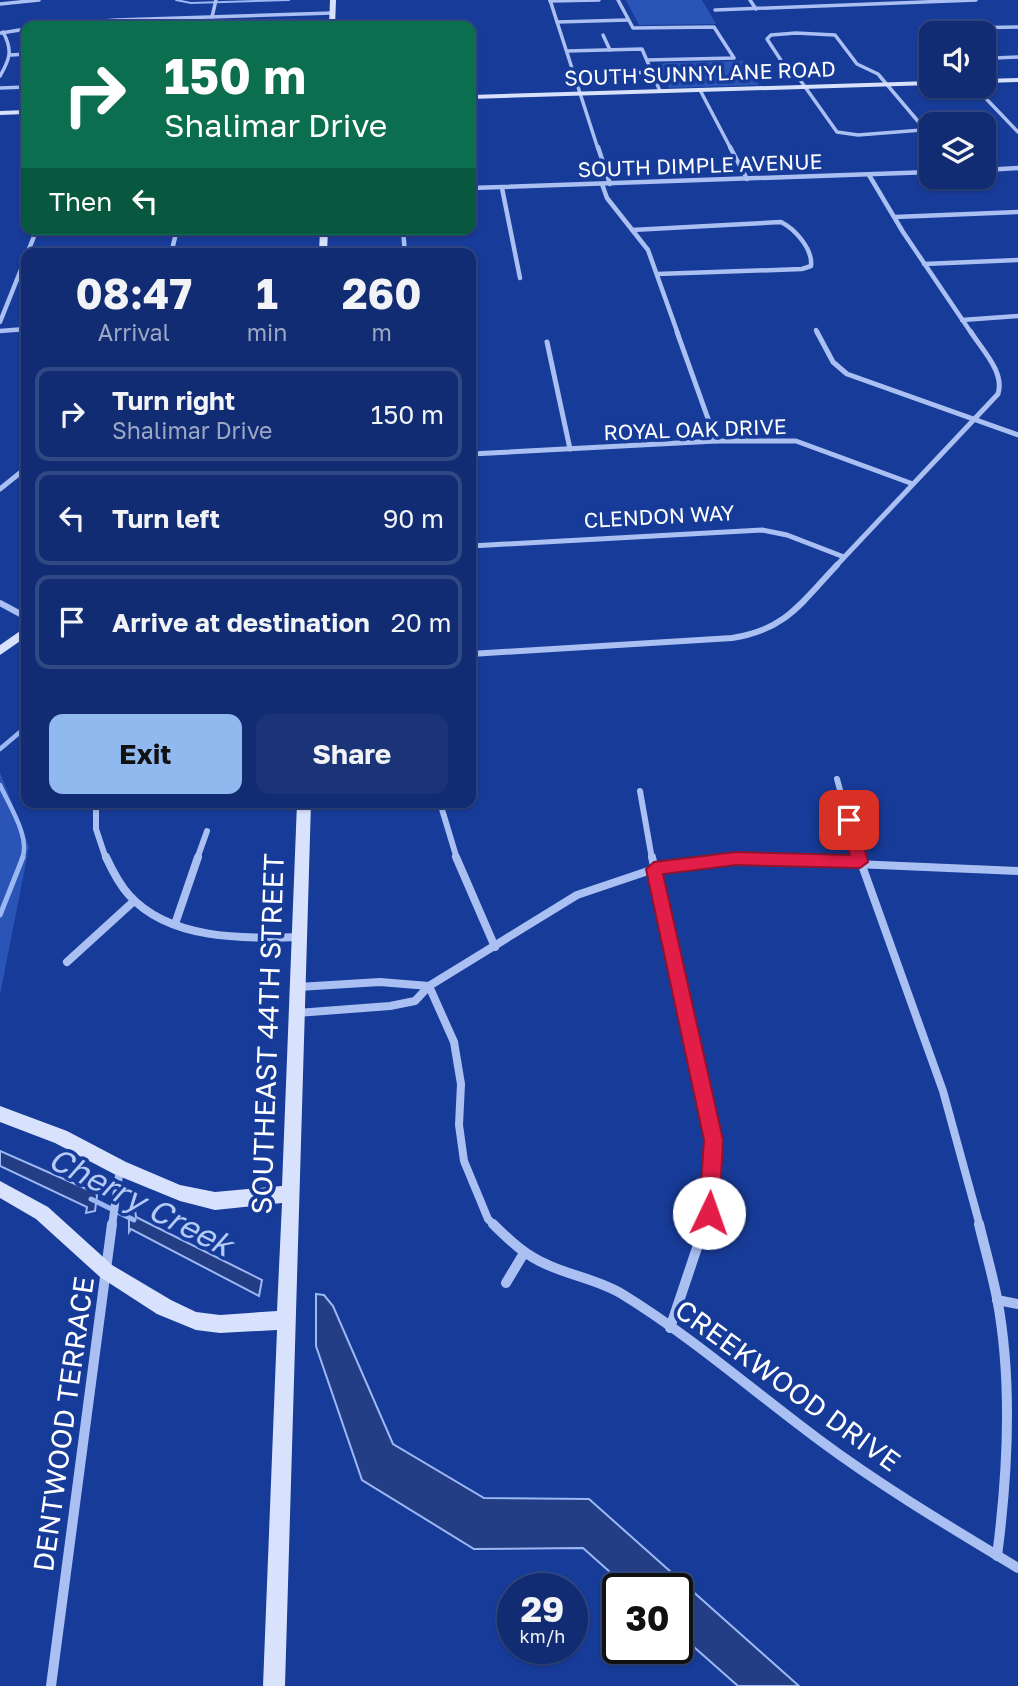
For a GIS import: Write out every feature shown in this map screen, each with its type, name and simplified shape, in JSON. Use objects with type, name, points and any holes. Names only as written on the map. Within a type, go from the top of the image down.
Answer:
[{"type":"main road","points":[[331,21],[332,0]]},
{"type":"main road","points":[[996,81],[1018,80]]},
{"type":"main road","name":"SOUTH SUNNYLANE ROAD","points":[[476,97],[919,83]]},
{"type":"main road","points":[[0,113],[21,112]]},
{"type":"main road","points":[[0,651],[21,635]]},
{"type":"main road","name":"SOUTHEAST 44TH STREET","points":[[274,1686],[304,808]]},
{"type":"main road","points":[[0,1114],[61,1137],[120,1168],[180,1193],[215,1201],[291,1194]]},
{"type":"main road","points":[[0,1189],[42,1213],[106,1270],[164,1307],[196,1321],[220,1324],[287,1320]]},
{"type":"street","points":[[0,4],[38,0]]},
{"type":"street","points":[[212,17],[216,0]]},
{"type":"street","points":[[599,0],[550,1],[610,184]]},
{"type":"street","points":[[618,0],[631,27],[638,29],[714,27],[734,58],[647,60]]},
{"type":"street","points":[[750,0],[756,9]]},
{"type":"street","points":[[872,0],[877,6]]},
{"type":"street","points":[[715,10],[877,6],[976,0]]},
{"type":"street","points":[[91,21],[332,13]]},
{"type":"street","points":[[557,22],[628,20]]},
{"type":"street","points":[[996,28],[1018,27]]},
{"type":"street","points":[[0,76],[12,48],[1,32],[21,30]]},
{"type":"street","points":[[796,33],[835,36],[857,64],[878,74],[887,84],[922,126],[922,130],[858,135],[836,132],[798,77],[786,68],[767,39],[771,35],[796,33]]},
{"type":"street","points":[[603,35],[610,50]]},
{"type":"street","points":[[567,51],[642,49],[660,91]]},
{"type":"street","points":[[11,55],[21,54]]},
{"type":"street","points":[[996,58],[1018,57]]},
{"type":"street","points":[[606,74],[652,72]]},
{"type":"street","points":[[0,88],[21,87]]},
{"type":"street","points":[[700,90],[747,179]]},
{"type":"street","points":[[985,98],[1018,132]]},
{"type":"street","points":[[996,169],[1018,168]]},
{"type":"street","name":"SOUTH DIMPLE AVENUE","points":[[476,188],[919,173]]},
{"type":"street","points":[[476,654],[755,635],[786,620],[998,394],[1001,385],[998,373],[924,264],[869,175]]},
{"type":"street","points":[[602,184],[607,198],[648,250],[716,441]]},
{"type":"street","points":[[502,188],[520,278]]},
{"type":"street","points":[[895,216],[1018,212]]},
{"type":"street","points":[[632,230],[781,222],[795,229],[812,260],[811,266],[807,268],[657,274]]},
{"type":"street","points":[[924,264],[1018,260]]},
{"type":"street","points":[[0,322],[21,270]]},
{"type":"street","points":[[962,320],[1018,316]]},
{"type":"street","points":[[0,331],[21,330]]},
{"type":"street","points":[[816,330],[833,362],[847,374],[1018,435]]},
{"type":"street","points":[[547,342],[570,449]]},
{"type":"street","name":"ROYAL OAK DRIVE","points":[[476,454],[716,441],[796,441],[913,484]]},
{"type":"street","points":[[0,489],[21,472]]},
{"type":"street","name":"CLENDON WAY","points":[[476,546],[762,530],[787,535],[844,556]]},
{"type":"street","points":[[0,603],[21,614]]},
{"type":"street","points":[[837,779],[860,862],[943,1091],[971,1190],[997,1300],[1006,1377],[1005,1497],[997,1556]]},
{"type":"street","points":[[640,791],[654,869],[714,1140],[709,1213],[670,1328]]},
{"type":"street","points":[[95,808],[93,822],[99,844],[126,892],[134,901],[174,923],[250,939],[300,937]]},
{"type":"street","points":[[442,808],[458,864],[495,947]]},
{"type":"street","points":[[174,923],[207,831]]},
{"type":"street","points":[[297,1013],[390,1006],[415,1001],[429,986],[577,895],[654,869],[736,859],[860,862],[1018,871]]},
{"type":"street","points":[[67,962],[134,901]]},
{"type":"street","points":[[298,987],[397,982],[429,986]]},
{"type":"street","name":"CREEKWOOD DRIVE","points":[[429,986],[454,1042],[461,1084],[459,1125],[464,1161],[488,1219],[524,1253],[549,1266],[580,1275],[620,1293],[727,1366],[818,1439],[1018,1568]]},
{"type":"street","name":"DENTWOOD TERRACE","points":[[51,1686],[120,1168]]},
{"type":"street","points":[[506,1283],[524,1253]]},
{"type":"street","points":[[997,1300],[1018,1304]]},
{"type":"shaded area","points":[[626,0],[702,0],[716,24],[639,25]]},
{"type":"shaded area","points":[[744,61],[759,85],[669,88],[659,66],[664,63]]},
{"type":"shaded area","points":[[0,772],[29,847],[0,995]]},
{"type":"shaded area","points":[[0,1151],[91,1191],[93,1184],[97,1196],[95,1211],[86,1213],[87,1207],[0,1166]]},
{"type":"shaded area","points":[[135,1209],[136,1217],[262,1280],[259,1296],[131,1229],[129,1232],[129,1213]]},
{"type":"shaded area","points":[[316,1294],[324,1295],[333,1306],[393,1444],[484,1498],[589,1499],[672,1573],[611,1573],[583,1548],[474,1549],[362,1480],[316,1346]]},
{"type":"shaded area","points":[[693,1592],[799,1686],[738,1686],[693,1646]]},
{"type":"waterway","points":[[176,0],[191,3],[289,0]]},
{"type":"waterway","points":[[0,749],[21,731]]},
{"type":"waterway","points":[[0,785],[24,841],[22,859]]},
{"type":"waterway","points":[[0,915],[23,857]]},
{"type":"waterway","name":"Cherry Creek","points":[[91,1199],[134,1220]]},
{"type":"route","points":[[709,1213],[714,1140],[654,869],[736,859],[860,862],[849,820]]}]
